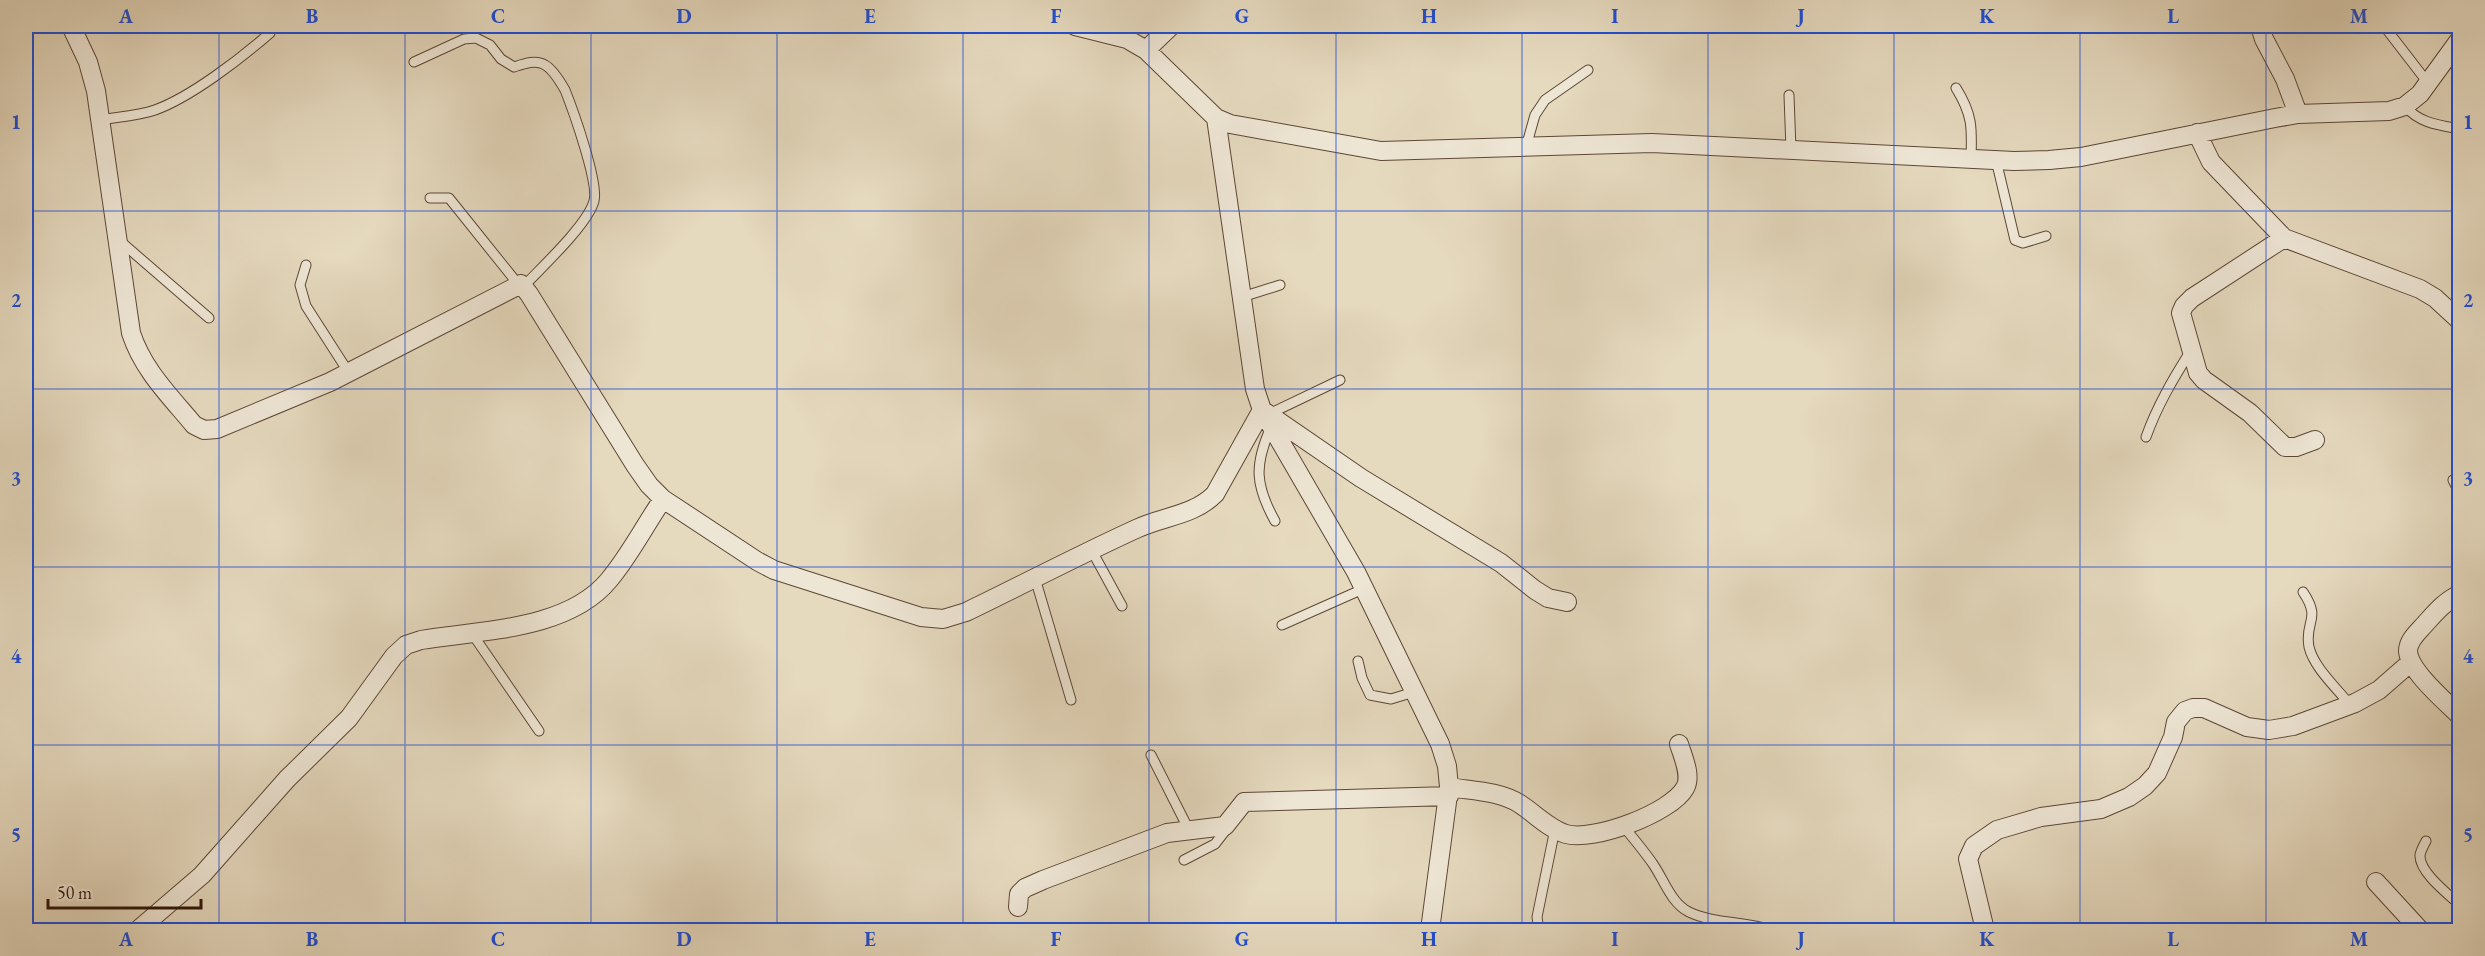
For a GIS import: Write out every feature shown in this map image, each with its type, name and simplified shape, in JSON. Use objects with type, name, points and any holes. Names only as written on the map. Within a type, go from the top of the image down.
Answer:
[{"type":"street","points":[[71,26],[88,62],[100,120],[131,333],[137,352],[146,367],[194,424],[204,430],[217,429],[349,373],[521,285],[635,465],[663,499],[774,570],[921,618],[943,619],[966,612],[1138,528],[1204,505],[1215,494],[1267,417]]},
{"type":"street","points":[[1075,26],[1127,32],[1216,118],[1230,124],[1381,151],[1652,143],[1996,160],[2049,160],[2081,157],[2298,114],[2389,111],[2405,106],[2420,94],[2460,39]]},
{"type":"street","points":[[1146,50],[1171,26]]},
{"type":"street","points":[[2260,26],[2264,39],[2285,79],[2298,114]]},
{"type":"street","points":[[1216,118],[1255,389],[1267,417],[1363,589],[1440,744],[1447,765],[1449,792],[1430,930]]},
{"type":"street","points":[[2197,133],[2211,162],[2284,238],[2420,289],[2435,298],[2460,321]]},
{"type":"street","points":[[2284,238],[2184,306],[2181,314],[2196,366],[2204,380],[2250,413],[2276,441],[2285,447],[2296,447],[2316,440]]},
{"type":"street","points":[[1267,417],[1361,478],[1501,563],[1534,590],[1548,598],[1567,602]]},
{"type":"street","points":[[138,930],[202,875],[286,779],[349,718],[394,656],[406,645],[421,640],[543,621],[568,612],[590,599],[610,580],[663,499]]},
{"type":"street","points":[[2460,594],[2443,604],[2411,640],[2408,651],[2411,662],[2460,716]]},
{"type":"street","points":[[1985,930],[1968,859],[1974,846],[1997,830],[2014,824],[2041,817],[2101,809],[2137,792],[2157,773],[2173,737],[2176,722],[2185,711],[2204,708],[2247,727],[2269,730],[2294,726],[2350,705],[2379,690],[2411,662]]},
{"type":"street","points":[[1018,907],[1018,894],[1043,879],[1167,833],[1219,829],[1230,822],[1239,806],[1250,800],[1449,792],[1497,794],[1509,798],[1565,834],[1576,836],[1624,827],[1636,823],[1679,796],[1686,788],[1688,777],[1679,744]]},
{"type":"street","points":[[2376,882],[2420,930]]},
{"type":"lane","points":[[2384,26],[2428,83]]},
{"type":"lane","points":[[100,120],[154,110],[189,92],[242,58],[270,33]]},
{"type":"lane","points":[[414,62],[464,39],[476,38],[490,45],[501,59],[514,67],[529,63],[542,63],[547,66],[564,88],[595,183],[594,201],[580,224],[521,285],[450,198],[430,198]]},
{"type":"lane","points":[[1526,147],[1535,115],[1545,100],[1588,70]]},
{"type":"lane","points":[[1956,88],[1968,109],[1972,123],[1971,159]]},
{"type":"lane","points":[[1789,95],[1791,150]]},
{"type":"lane","points":[[2405,106],[2413,116],[2420,120],[2460,129]]},
{"type":"lane","points":[[1996,160],[2015,240],[2023,243],[2046,236]]},
{"type":"lane","points":[[117,239],[209,318]]},
{"type":"lane","points":[[306,265],[300,285],[306,306],[349,373]]},
{"type":"lane","points":[[1242,297],[1280,285]]},
{"type":"lane","points":[[2146,437],[2173,377],[2192,349]]},
{"type":"lane","points":[[1275,521],[1263,500],[1257,475],[1267,417],[1340,380]]},
{"type":"lane","points":[[2453,480],[2460,494]]},
{"type":"lane","points":[[1092,551],[1122,606]]},
{"type":"lane","points":[[1035,578],[1071,700]]},
{"type":"lane","points":[[1282,625],[1363,589]]},
{"type":"lane","points":[[2303,592],[2313,609],[2309,644],[2313,657],[2350,705]]},
{"type":"lane","points":[[471,632],[539,731]]},
{"type":"lane","points":[[1358,662],[1370,695],[1391,699],[1414,692]]},
{"type":"lane","points":[[1151,755],[1189,830]]},
{"type":"lane","points":[[1184,860],[1215,844],[1227,830],[1230,822]]},
{"type":"lane","points":[[1624,827],[1653,864],[1678,903],[1689,912],[1771,930]]},
{"type":"lane","points":[[1539,930],[1537,917],[1555,829]]},
{"type":"lane","points":[[2426,841],[2420,856],[2423,866],[2434,881],[2460,905]]}]
